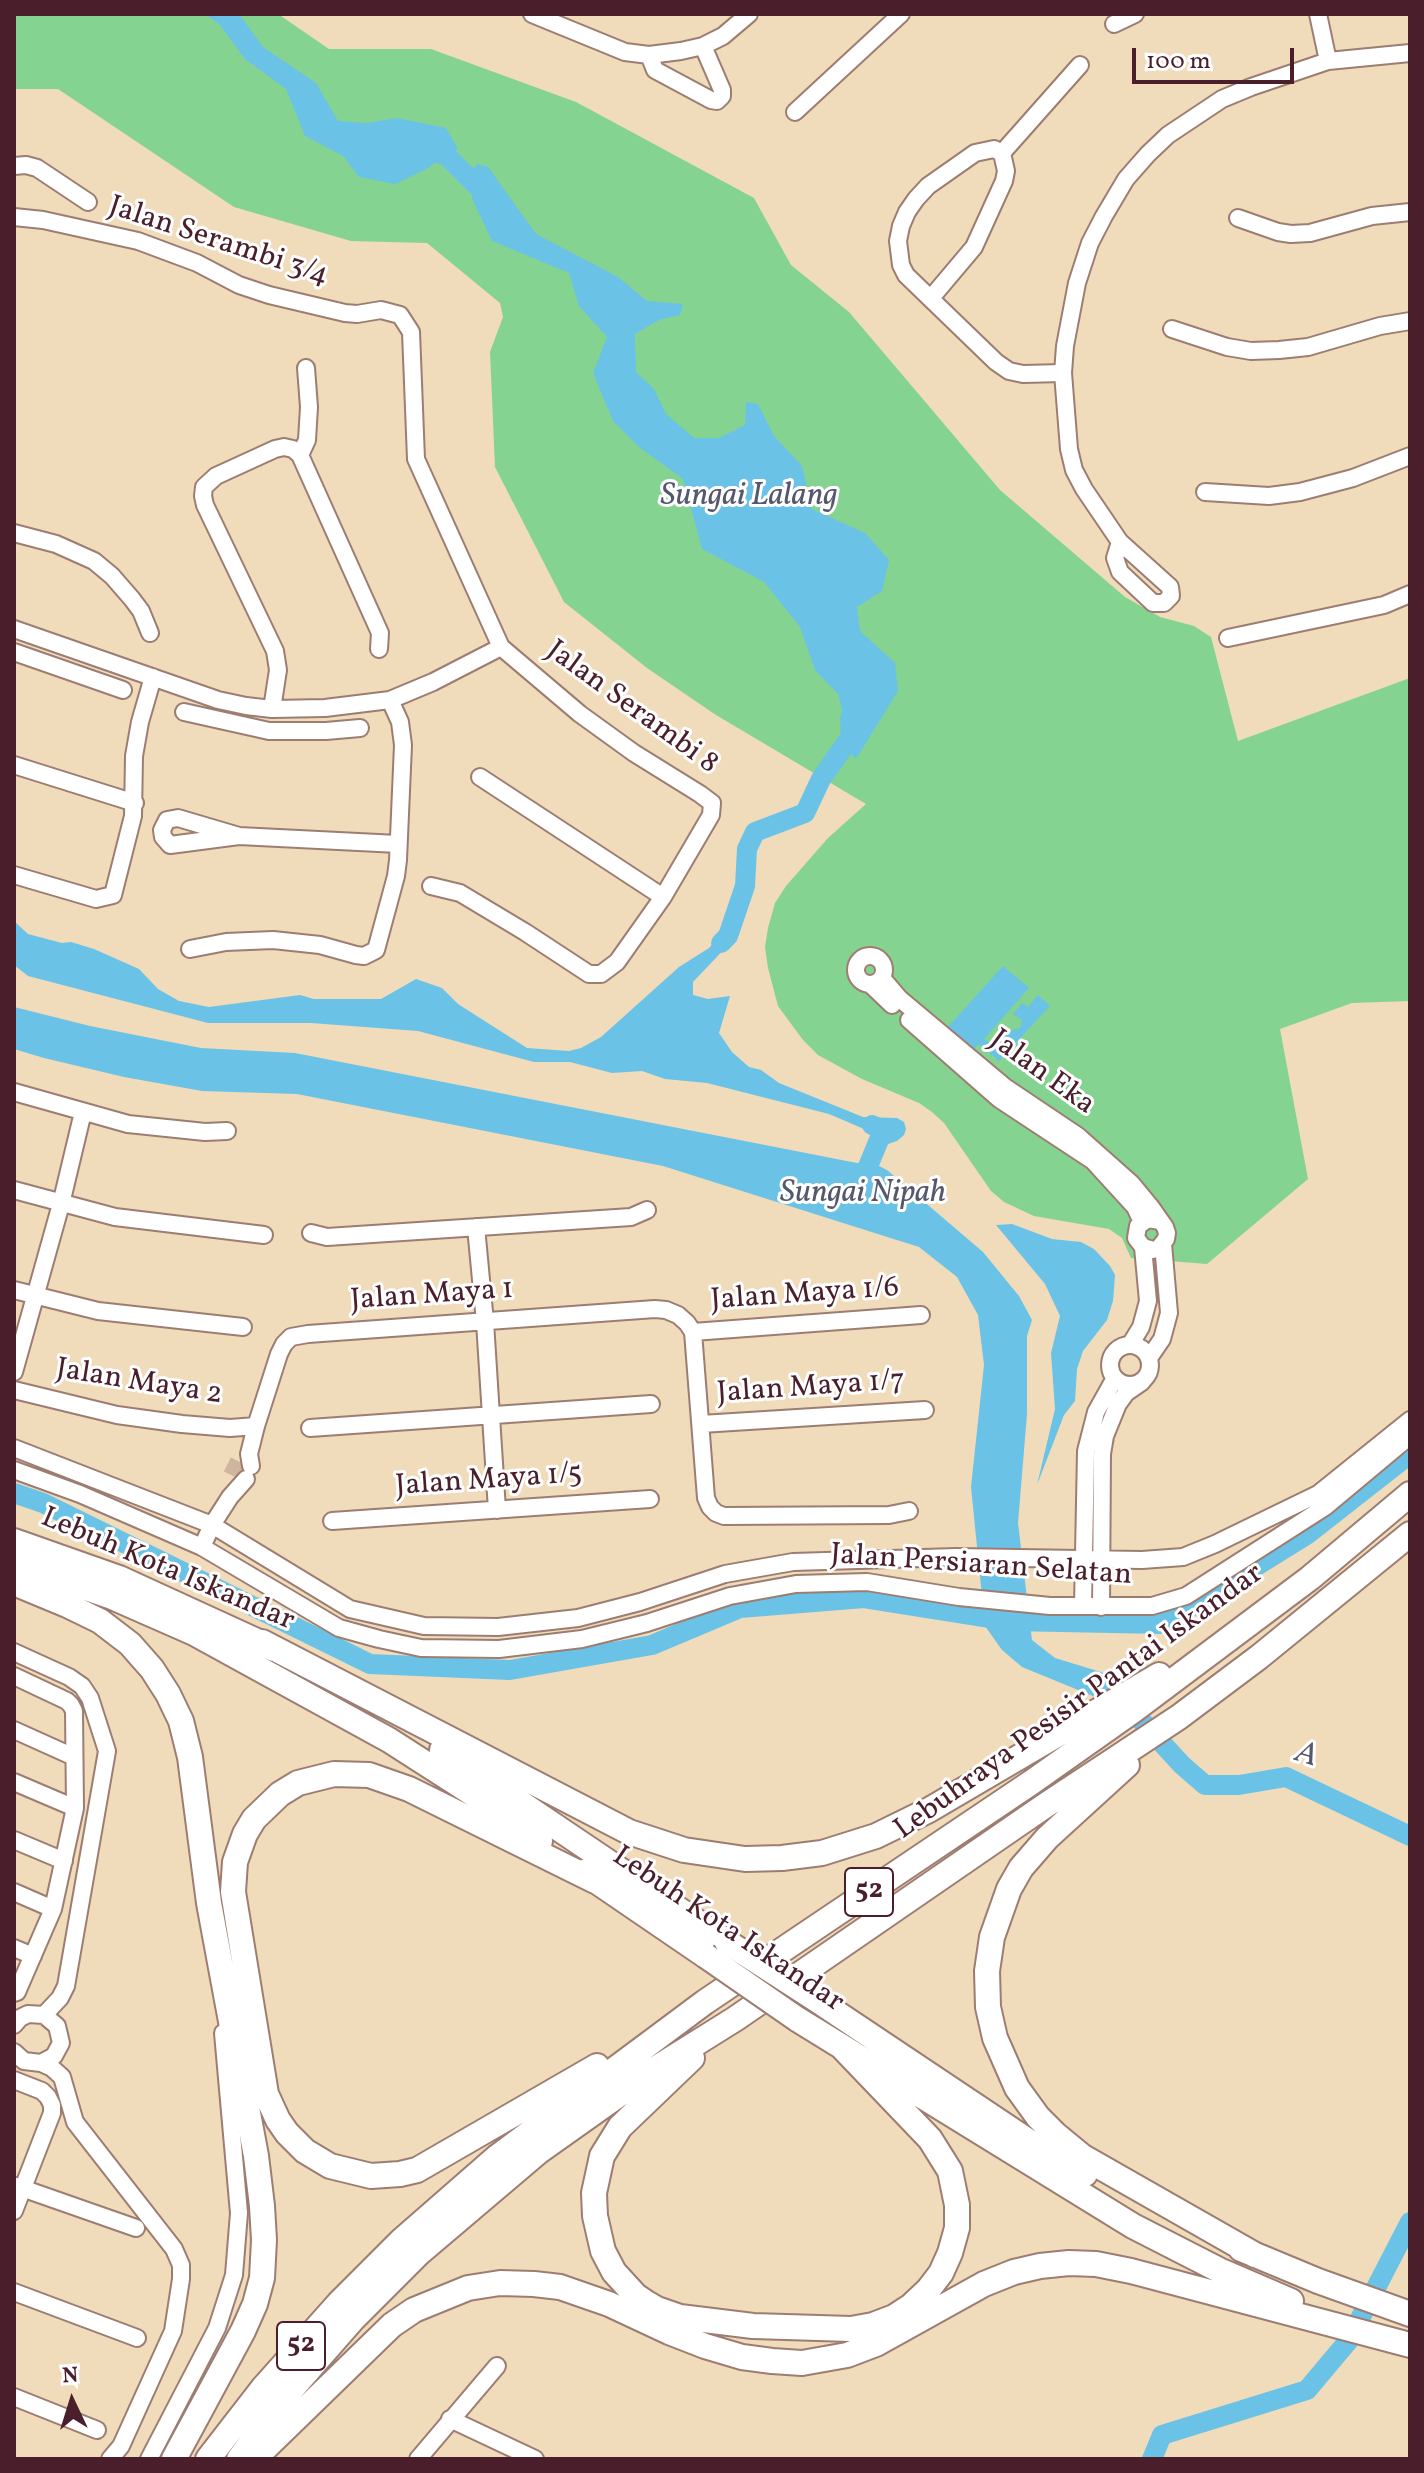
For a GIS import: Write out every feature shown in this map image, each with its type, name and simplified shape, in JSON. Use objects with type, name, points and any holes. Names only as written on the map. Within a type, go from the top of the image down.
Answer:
[{"type":"highway","name":"Lebuhraya Pesisir Pantai Iskandar","points":[[208,2459],[263,2388],[339,2303],[402,2240],[509,2147],[705,2002],[1032,1782],[1242,1630],[1410,1494]]},
{"type":"highway","name":"Lebuhraya Pesisir Pantai Iskandar","points":[[239,2459],[282,2400],[353,2319],[419,2253],[561,2135],[1179,1717],[1259,1657],[1410,1534]]},
{"type":"highway","name":"Lebuh Kota Iskandar","points":[[14,1541],[119,1578],[262,1642],[463,1764],[1031,2143],[1090,2177],[1255,2255],[1410,2314]]},
{"type":"highway","name":"Lebuh Kota Iskandar","points":[[14,1563],[112,1597],[194,1633],[389,1740],[481,1799],[797,2019],[1079,2195],[1173,2248],[1307,2308],[1410,2344]]},
{"type":"highway","points":[[14,1583],[100,1621],[130,1644],[168,1694],[181,1721],[190,1757],[209,1903],[256,2156],[264,2240],[262,2278],[255,2304],[174,2459]]},
{"type":"highway","points":[[262,1642],[629,1832],[684,1850],[745,1859],[822,1853],[905,1824],[1128,1692],[1242,1630]]},
{"type":"highway","points":[[1179,1717],[1047,1838],[1021,1868],[1002,1906],[992,1937],[987,1971],[988,2007],[1007,2071],[1027,2104],[1055,2134],[1083,2157],[1255,2255]]},
{"type":"highway","points":[[595,1881],[409,1789],[369,1775],[351,1773],[316,1777],[280,1794],[260,1812],[245,1834],[235,1862],[233,1892],[263,2082],[271,2106],[287,2133],[318,2159],[342,2170],[371,2176],[417,2170],[705,2002]]},
{"type":"highway","points":[[735,2019],[620,2127],[602,2156],[595,2181],[597,2230],[614,2272],[636,2296],[657,2309],[680,2317],[753,2326],[836,2330],[862,2328],[894,2317],[911,2306],[941,2273],[954,2241],[958,2218],[950,2171],[930,2139],[841,2046]]},
{"type":"highway","points":[[254,2459],[392,2325],[438,2299],[468,2288],[500,2283],[560,2287],[609,2304],[705,2346],[742,2357],[772,2361],[802,2363],[847,2355],[876,2344],[984,2284],[1027,2269],[1069,2263],[1096,2264],[1131,2271],[1410,2344]]},
{"type":"street","points":[[532,14],[615,48],[649,55],[703,46],[723,36],[749,14]]},
{"type":"street","points":[[795,112],[901,14]]},
{"type":"street","points":[[1318,14],[1328,61]]},
{"type":"street","points":[[649,55],[655,70],[717,101],[722,96],[722,90],[703,46]]},
{"type":"street","points":[[1120,542],[1074,470],[1069,449],[1063,373],[1077,283],[1090,243],[1126,179],[1168,135],[1222,99],[1328,61],[1410,53]]},
{"type":"street","points":[[1002,153],[1080,65]]},
{"type":"street","points":[[1002,153],[994,149],[975,153],[928,186],[907,212],[898,241],[901,265],[906,275],[1009,371],[1039,375],[1063,373]]},
{"type":"street","points":[[931,298],[974,247],[1004,181],[1006,171],[1002,153]]},
{"type":"street","name":"Jalan Serambi 3/4","points":[[14,166],[37,168],[88,202]]},
{"type":"street","points":[[1238,218],[1291,234],[1310,233],[1372,216],[1410,212]]},
{"type":"street","name":"Jalan Serambi 3/4","points":[[14,217],[43,220],[138,241],[269,295],[357,314],[381,310],[400,315],[411,332],[416,459],[501,647]]},
{"type":"street","points":[[1172,329],[1227,347],[1251,351],[1308,347],[1380,326],[1410,321]]},
{"type":"street","points":[[300,455],[307,440],[309,407],[306,368]]},
{"type":"street","points":[[272,709],[278,670],[275,651],[205,505],[204,487],[216,476],[275,449],[293,449],[300,455],[380,633],[379,649]]},
{"type":"street","points":[[1205,492],[1269,496],[1300,492],[1353,478],[1410,456]]},
{"type":"street","points":[[14,533],[56,544],[94,561],[132,599],[150,633]]},
{"type":"street","points":[[1228,638],[1384,605],[1410,594]]},
{"type":"street","points":[[14,629],[218,700],[272,709],[325,708],[390,700],[501,647]]},
{"type":"street","name":"Jalan Serambi 8","points":[[431,886],[460,893],[589,974],[606,973],[663,897],[711,815],[712,803],[580,714],[501,647]]},
{"type":"street","points":[[14,652],[123,690]]},
{"type":"street","points":[[82,675],[88,654]]},
{"type":"street","points":[[14,875],[87,896],[104,898],[113,895],[135,803],[134,756],[153,677]]},
{"type":"street","points":[[214,720],[218,700]]},
{"type":"street","points":[[190,949],[226,942],[273,940],[320,945],[356,955],[370,954],[379,944],[398,860],[404,766],[400,722],[390,700]]},
{"type":"street","points":[[325,708],[326,731]]},
{"type":"street","points":[[184,712],[269,731],[360,728]]},
{"type":"street","points":[[14,765],[135,803]]},
{"type":"street","points":[[480,777],[663,897]]},
{"type":"street","points":[[239,836],[398,844]]},
{"type":"street","name":"Jalan Eka","points":[[1083,1606],[1084,1559],[1093,1524],[1105,1436],[1118,1404],[1150,1371],[1149,1358],[1162,1339],[1169,1313],[1163,1244],[1167,1233],[1132,1184],[1114,1165],[1078,1136],[1005,1087],[876,981],[999,1099],[1093,1161],[1135,1207],[1142,1222],[1135,1232],[1138,1243],[1143,1247],[1148,1301],[1141,1327],[1130,1345],[1120,1348],[1112,1356],[1110,1368],[1115,1378],[1103,1396],[1089,1432],[1086,1451],[1093,1524],[1101,1559],[1101,1607]]},
{"type":"street","points":[[14,1092],[128,1124],[205,1132],[227,1131]]},
{"type":"street","points":[[14,1372],[83,1112]]},
{"type":"street","points":[[14,1190],[115,1217],[264,1235]]},
{"type":"street","points":[[311,1233],[327,1237],[631,1217],[647,1210]]},
{"type":"street","points":[[1142,1222],[1148,1219],[1160,1221]]},
{"type":"street","points":[[476,1227],[497,1510]]},
{"type":"street","points":[[1143,1247],[1153,1250],[1163,1244]]},
{"type":"street","points":[[14,1290],[98,1311],[243,1327]]},
{"type":"street","name":"Jalan Maya 1","points":[[202,1547],[243,1467],[279,1354],[291,1337],[655,1309],[678,1315],[693,1332]]},
{"type":"street","name":"Jalan Maya 1/6","points":[[693,1332],[921,1315]]},
{"type":"street","points":[[693,1332],[706,1498],[716,1513],[724,1516],[874,1515],[909,1511]]},
{"type":"street","points":[[1130,1345],[1138,1347],[1149,1358]]},
{"type":"street","points":[[1115,1378],[1128,1385],[1142,1382]]},
{"type":"street","name":"Jalan Maya 2","points":[[14,1390],[130,1417],[230,1428],[256,1426]]},
{"type":"street","points":[[310,1428],[651,1404]]},
{"type":"street","name":"Jalan Maya 1/7","points":[[701,1424],[925,1410]]},
{"type":"street","name":"Jalan Persiaran Selatan","points":[[14,1448],[212,1525],[350,1609],[424,1626],[498,1627],[578,1618],[640,1602],[725,1574],[793,1562],[956,1557],[1142,1560],[1183,1557],[1318,1494],[1410,1420]]},
{"type":"street","name":"Jalan Persiaran Selatan","points":[[14,1470],[80,1494],[202,1547],[339,1628],[421,1648],[499,1649],[582,1639],[647,1623],[730,1596],[796,1584],[867,1582],[959,1597],[1037,1604],[1152,1606],[1186,1596],[1325,1507],[1410,1436]]},
{"type":"street","name":"Jalan Maya 1/5","points":[[332,1521],[650,1499]]},
{"type":"street","points":[[1045,1558],[1071,1551],[1093,1524],[1117,1550],[1142,1560]]},
{"type":"street","points":[[1215,1544],[1230,1567]]},
{"type":"street","points":[[14,1652],[82,1686],[90,1698],[107,1751],[66,1986],[60,1998],[44,2015]]},
{"type":"street","points":[[14,1676],[67,1701],[74,1711],[75,1808],[53,1909],[14,1993]]},
{"type":"street","points":[[14,1730],[74,1757]]},
{"type":"street","points":[[14,1782],[75,1808]]},
{"type":"street","points":[[14,1840],[64,1861]]},
{"type":"street","points":[[14,1892],[53,1909]]},
{"type":"street","points":[[149,2459],[217,2328],[237,2255],[239,2213],[235,2151],[209,1903]]},
{"type":"street","points":[[14,1948],[33,1956]]},
{"type":"street","points":[[14,2024],[28,2014],[44,2015],[57,2026],[65,2052],[71,2109]]},
{"type":"street","points":[[41,2063],[54,2056],[61,2043]]},
{"type":"street","points":[[14,2052],[24,2061],[41,2063],[62,2077],[75,2122],[174,2249],[181,2265],[173,2331],[121,2446],[110,2459]]},
{"type":"street","points":[[14,2080],[42,2091],[52,2105],[52,2113],[18,2187],[14,2211]]},
{"type":"street","points":[[18,2187],[136,2228]]},
{"type":"street","points":[[14,2292],[137,2338]]},
{"type":"street","points":[[418,2459],[497,2366]]},
{"type":"street","points":[[14,2397],[97,2430]]},
{"type":"street","points":[[450,2419],[535,2459]]},
{"type":"green space","points":[[14,14],[278,14],[329,49],[431,49],[576,102],[754,198],[791,265],[849,312],[1000,490],[1125,597],[1160,617],[1194,626],[1211,637],[1238,741],[1410,678],[1410,1001],[1352,1003],[1280,1029],[1308,1179],[1207,1264],[1131,1258],[1122,1238],[1109,1229],[1034,1216],[1004,1202],[991,1191],[944,1123],[932,1112],[818,1055],[778,1006],[765,947],[768,928],[775,903],[786,886],[828,838],[866,804],[716,715],[647,668],[564,602],[495,467],[490,352],[503,317],[500,303],[427,243],[351,241],[234,207],[58,89],[14,89]]},
{"type":"water","points":[[205,14],[239,14],[263,47],[316,83],[338,121],[367,123],[397,118],[446,128],[458,149],[395,184],[359,177],[343,156],[305,136],[286,89],[245,59],[219,24]]},
{"type":"water","name":"Sungai Lalang","points":[[477,164],[488,167],[536,234],[618,277],[647,301],[683,304],[680,315],[659,320],[635,334],[636,372],[654,389],[666,414],[694,438],[719,438],[745,425],[746,402],[758,404],[774,436],[802,466],[812,509],[865,533],[889,560],[882,591],[857,607],[860,631],[895,663],[898,691],[856,759],[846,750],[846,727],[838,694],[815,670],[800,627],[764,582],[702,549],[683,479],[639,447],[613,421],[593,373],[607,337],[579,306],[569,273],[492,241],[472,199],[473,171]]},
{"type":"water","points":[[14,921],[28,934],[94,949],[139,969],[158,989],[179,1001],[209,1007],[300,995],[314,999],[381,999],[416,979],[442,988],[458,1004],[527,1048],[569,1051],[601,1037],[679,967],[709,948],[732,922],[730,943],[693,982],[693,995],[708,999],[730,996],[719,1033],[732,1052],[749,1067],[761,1070],[779,1083],[863,1117],[897,1118],[904,1122],[906,1129],[897,1141],[885,1145],[873,1141],[871,1132],[829,1114],[707,1083],[665,1079],[642,1071],[612,1073],[570,1062],[534,1062],[418,1031],[311,1023],[208,1023],[28,976],[14,965]]},
{"type":"water","points":[[1003,966],[1029,988],[984,1039],[994,1043],[1002,1033],[1020,1028],[1022,1020],[1013,1014],[1022,1003],[1028,1007],[1038,995],[1050,1006],[999,1061],[979,1044],[973,1050],[947,1028]]},
{"type":"water","name":"Sungai Nipah","points":[[14,1007],[201,1048],[295,1053],[857,1163],[871,1162],[887,1170],[983,1252],[1019,1296],[1032,1320],[1027,1336],[1027,1414],[1018,1523],[1032,1640],[1055,1658],[1127,1680],[1131,1686],[1105,1701],[1022,1667],[1002,1650],[985,1626],[971,1487],[984,1365],[978,1315],[957,1277],[919,1247],[663,1166],[297,1094],[202,1091],[44,1058],[14,1049]]},
{"type":"water","points":[[1012,1224],[1052,1239],[1081,1242],[1094,1249],[1115,1275],[1113,1301],[1107,1320],[1083,1351],[1077,1369],[1075,1401],[1064,1415],[1037,1485],[1055,1409],[1051,1353],[1060,1316],[1045,1284],[996,1225]]},
{"type":"waterway","points":[[422,150],[446,155],[491,200]]},
{"type":"waterway","points":[[721,943],[728,936],[745,886],[747,849],[755,832],[805,813],[821,779],[851,736],[850,718]]},
{"type":"waterway","points":[[860,1186],[883,1130],[872,1125]]},
{"type":"waterway","points":[[14,1493],[43,1503],[370,1664],[510,1670],[652,1645],[740,1608],[864,1598],[1009,1621],[1163,1624],[1308,1534],[1410,1454]]},
{"type":"waterway","name":"A","points":[[1124,1702],[1182,1765],[1205,1785],[1239,1785],[1286,1777],[1410,1836]]},
{"type":"waterway","points":[[1152,2459],[1162,2435],[1307,2390],[1349,2340],[1410,2222]]},
{"type":"tunnel","points":[[231,1475],[238,1461]]}]
